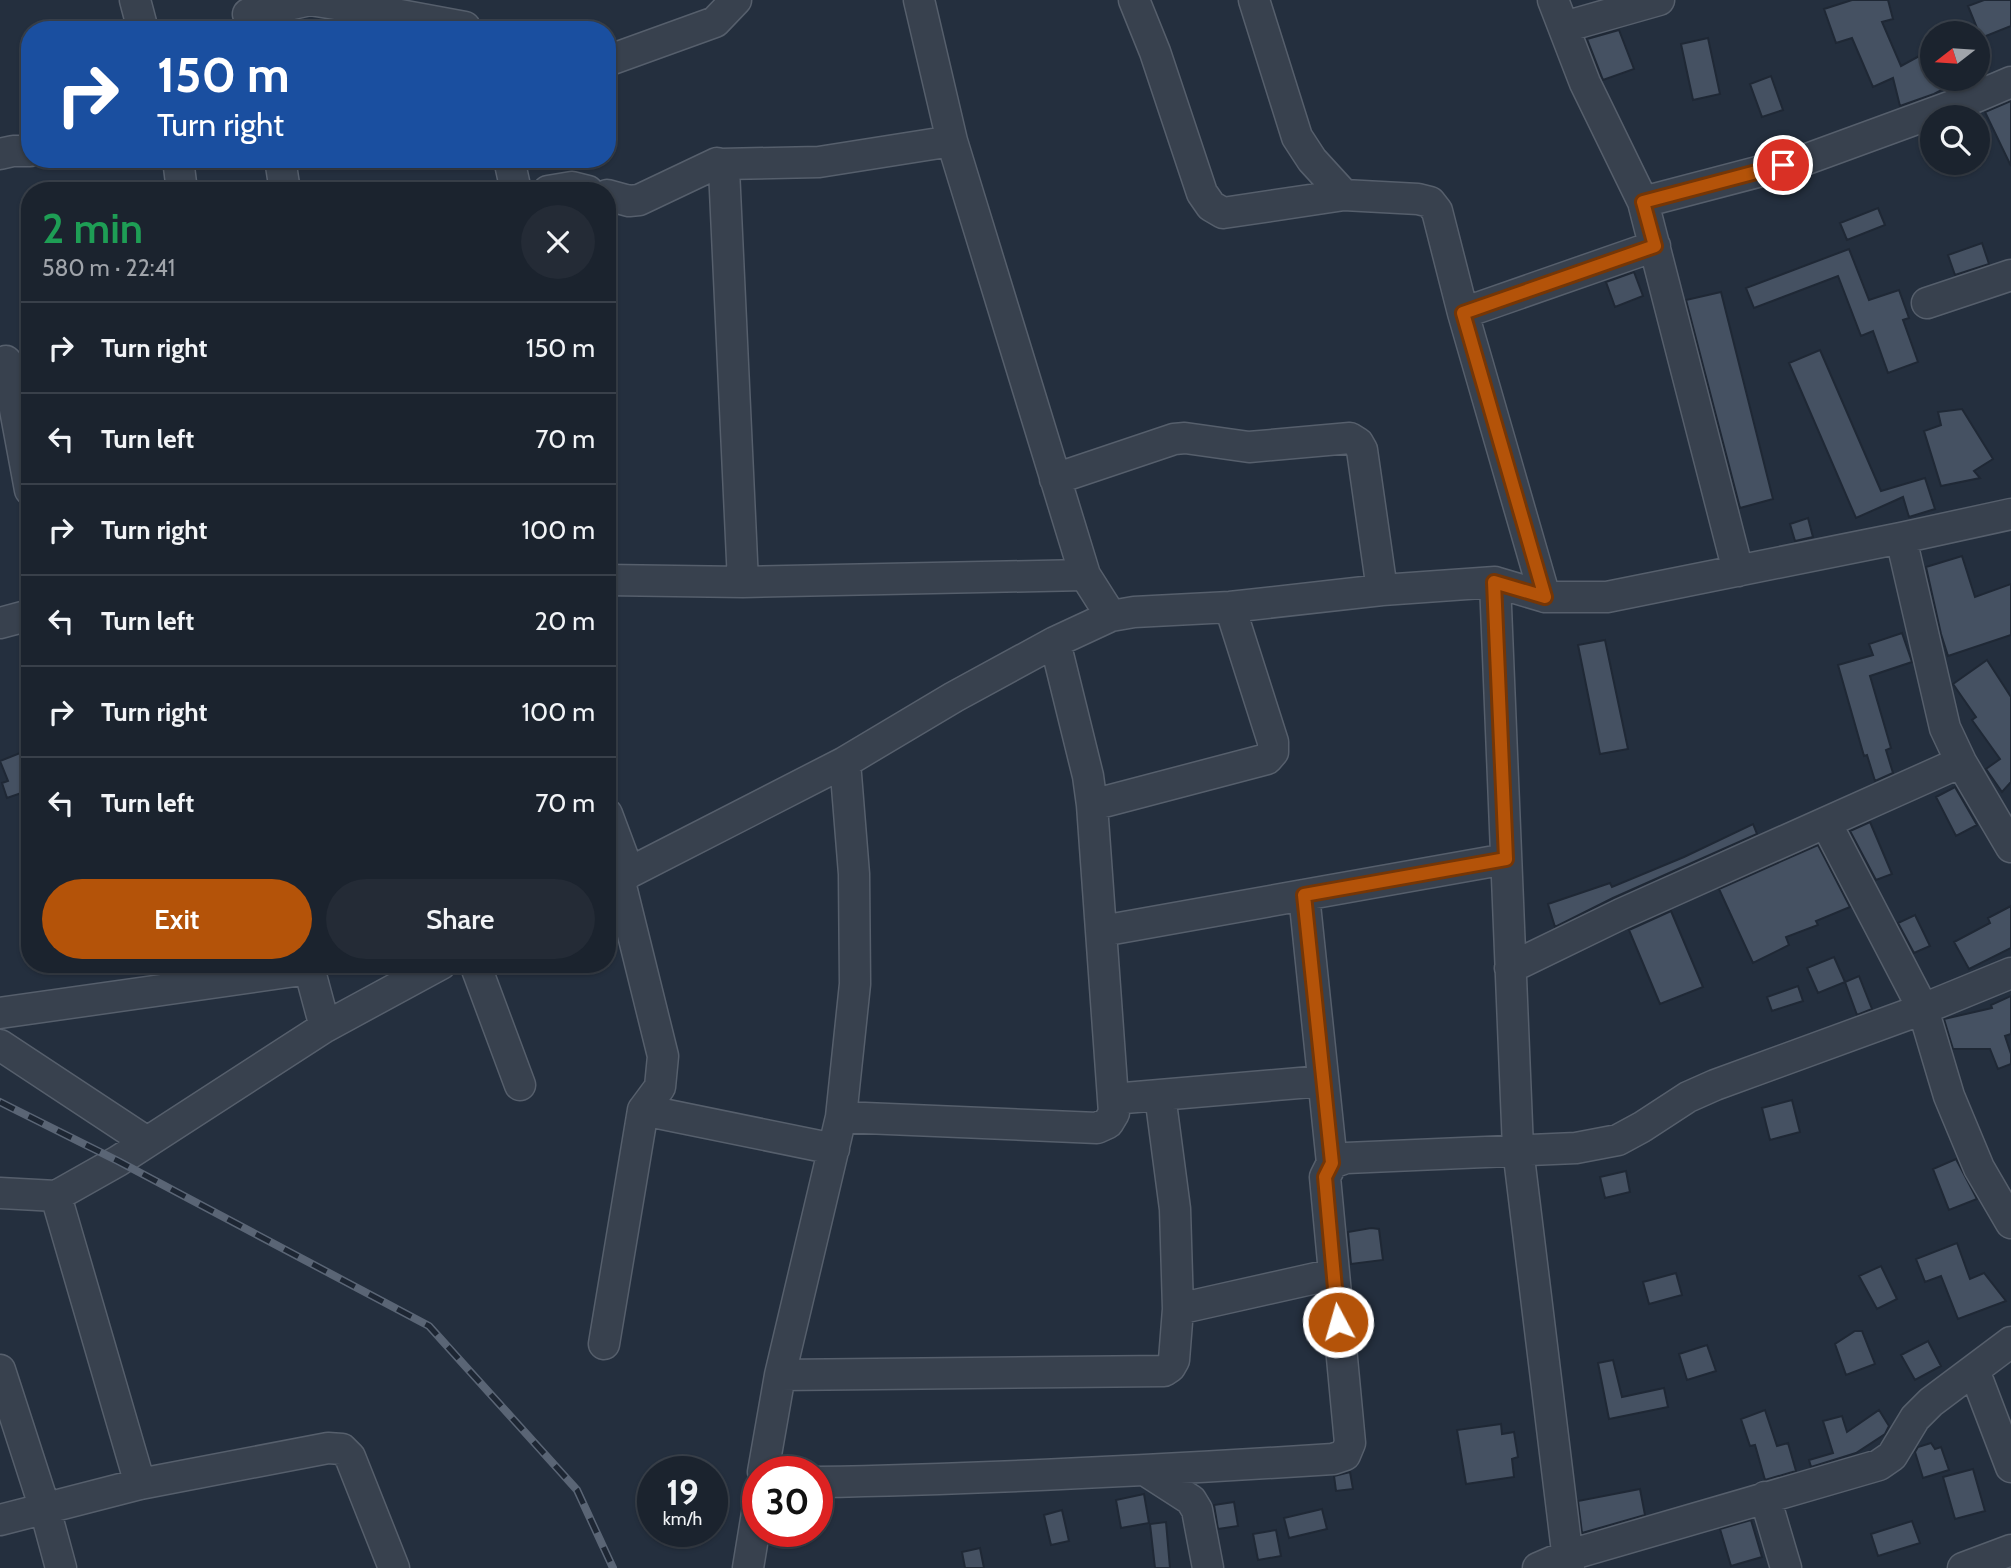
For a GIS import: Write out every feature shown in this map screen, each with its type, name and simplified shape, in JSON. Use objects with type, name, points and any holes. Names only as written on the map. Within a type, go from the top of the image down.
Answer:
[{"type":"street","points":[[135,0],[141,21]]},
{"type":"street","points":[[453,0],[462,21]]},
{"type":"street","points":[[616,58],[715,22],[736,0]]},
{"type":"street","points":[[919,0],[953,141],[1055,479],[1085,575],[1111,616]]},
{"type":"street","points":[[1135,0],[1202,193],[1211,206],[1223,213],[1344,195],[1418,199],[1430,202],[1437,211],[1463,313],[1545,597]]},
{"type":"street","points":[[1254,0],[1297,137],[1312,160],[1344,195]]},
{"type":"street","points":[[1659,0],[1558,14],[1585,83],[1643,202],[1738,571]]},
{"type":"street","points":[[248,15],[310,1],[427,21]]},
{"type":"street","points":[[1643,202],[1807,159],[2011,82]]},
{"type":"street","points":[[616,197],[639,200],[717,163],[819,162],[953,141]]},
{"type":"street","points":[[0,154],[21,151]]},
{"type":"street","points":[[721,164],[724,169],[743,582]]},
{"type":"street","points":[[1463,313],[1655,246]]},
{"type":"street","points":[[1927,303],[2011,275]]},
{"type":"street","points":[[12,361],[21,426]]},
{"type":"street","points":[[1055,479],[1174,439],[1185,438],[1249,447],[1350,439],[1358,443],[1362,450],[1382,590]]},
{"type":"street","points":[[604,1344],[643,1110],[660,1087],[663,1056],[619,879],[845,762],[954,697],[1055,642],[1111,616],[1494,582],[1545,597],[1608,597],[2011,514]]},
{"type":"street","points":[[1901,538],[1945,728],[1961,762],[2011,848]]},
{"type":"street","points":[[616,580],[743,582],[1085,575]]},
{"type":"street","points":[[1494,582],[1518,1149],[1568,1562]]},
{"type":"street","points":[[1092,805],[1267,759],[1273,752],[1273,742],[1230,607]]},
{"type":"street","points":[[0,623],[21,617]]},
{"type":"street","points":[[841,1117],[1097,1128],[1108,1122],[1114,1113],[1092,805],[1088,776],[1055,642]]},
{"type":"street","points":[[766,1456],[780,1375],[841,1117],[855,984],[854,874],[845,762]]},
{"type":"street","points":[[1510,968],[1621,914],[1961,762]]},
{"type":"street","points":[[1826,824],[1923,1009],[1954,1108],[1979,1168],[2011,1223]]},
{"type":"street","points":[[1102,932],[1506,859]]},
{"type":"street","points":[[833,1482],[1146,1471],[1345,1455],[1350,1443],[1325,1177],[1332,1163],[1304,895]]},
{"type":"street","points":[[1332,1163],[1346,1158],[1576,1147],[1618,1140],[1642,1128],[1688,1097],[1715,1085],[1923,1009],[2011,972]]},
{"type":"street","points":[[0,1013],[263,973]]},
{"type":"street","points":[[311,973],[325,1027]]},
{"type":"street","points":[[0,1193],[56,1195],[118,1161],[325,1027],[424,973]]},
{"type":"street","points":[[478,973],[520,1085]]},
{"type":"street","points":[[0,1045],[147,1142]]},
{"type":"street","points":[[1113,1099],[1323,1081]]},
{"type":"street","points":[[780,1375],[1164,1371],[1170,1367],[1174,1360],[1178,1309],[1175,1209],[1160,1095]]},
{"type":"street","points":[[643,1110],[834,1149]]},
{"type":"street","points":[[56,1195],[140,1484]]},
{"type":"street","points":[[1178,1309],[1334,1274]]},
{"type":"street","points":[[1538,1568],[1568,1562],[1765,1497],[1879,1465],[1892,1456],[1915,1418],[1931,1402],[2011,1342]]},
{"type":"street","points":[[0,1370],[61,1568]]},
{"type":"street","points":[[1974,1370],[2011,1466]]},
{"type":"street","points":[[0,1520],[140,1484],[328,1448],[342,1449],[350,1457],[394,1568]]},
{"type":"street","points":[[1146,1471],[1191,1500],[1197,1510],[1208,1568]]},
{"type":"street","points":[[1765,1497],[1786,1568]]},
{"type":"street","points":[[748,1568],[751,1547]]},
{"type":"street","points":[[1963,1568],[2011,1550]]},
{"type":"building","points":[[1852,0],[1888,0],[1893,19],[1882,22],[1901,66],[1920,56],[1920,91],[1940,91],[1900,106],[1893,78],[1873,87],[1852,38],[1836,43],[1824,9]]},
{"type":"building","points":[[1984,0],[2011,0],[2011,26],[1990,34],[1990,21],[1974,21],[1968,6]]},
{"type":"building","points":[[1619,30],[1634,69],[1603,80],[1587,39]]},
{"type":"building","points":[[1708,38],[1720,94],[1693,100],[1681,44]]},
{"type":"building","points":[[1771,76],[1783,110],[1762,117],[1750,84]]},
{"type":"building","points":[[2011,101],[2011,166],[1990,122],[1990,110]]},
{"type":"building","points":[[1878,208],[1885,225],[1847,240],[1840,223]]},
{"type":"building","points":[[1982,243],[1989,264],[1955,275],[1948,255]]},
{"type":"building","points":[[1849,249],[1869,300],[1899,290],[1909,318],[1903,320],[1918,362],[1888,373],[1873,331],[1861,336],[1838,276],[1754,308],[1746,288]]},
{"type":"building","points":[[1634,272],[1643,296],[1615,307],[1606,282]]},
{"type":"building","points":[[1721,292],[1773,499],[1740,508],[1686,300]]},
{"type":"building","points":[[1820,350],[1881,491],[1925,478],[1935,509],[1909,517],[1903,497],[1856,518],[1789,363]]},
{"type":"building","points":[[1962,409],[1993,459],[1974,471],[1980,478],[1941,486],[1924,431],[1941,425],[1938,412]]},
{"type":"building","points":[[1808,518],[1813,537],[1795,541],[1790,524]]},
{"type":"building","points":[[1962,556],[1975,597],[2011,584],[2011,635],[1948,656],[1926,567]]},
{"type":"building","points":[[1902,633],[1912,662],[1870,676],[1891,748],[1886,750],[1893,773],[1875,781],[1867,755],[1864,756],[1838,665],[1873,655],[1869,644]]},
{"type":"building","points":[[1605,640],[1628,749],[1600,754],[1578,645]]},
{"type":"building","points":[[1987,660],[2011,697],[2011,782],[2002,792],[1986,769],[2000,759],[1972,720],[1976,717],[1953,684]]},
{"type":"building","points":[[21,753],[21,793],[7,798],[2,783],[8,781],[0,761]]},
{"type":"building","points":[[1955,787],[1977,825],[1956,836],[1936,797]]},
{"type":"building","points":[[1870,822],[1892,874],[1876,880],[1850,831]]},
{"type":"building","points":[[1753,824],[1757,834],[1555,927],[1548,904],[1610,883],[1612,887]]},
{"type":"building","points":[[1818,845],[1850,907],[1816,921],[1818,925],[1786,937],[1789,945],[1753,963],[1719,889]]},
{"type":"building","points":[[2011,906],[2011,948],[1969,969],[1954,942],[1990,923],[1988,918]]},
{"type":"building","points":[[1671,911],[1703,987],[1660,1004],[1629,930]]},
{"type":"building","points":[[1915,915],[1930,946],[1914,953],[1898,923]]},
{"type":"building","points":[[1834,957],[1845,982],[1818,993],[1807,968]]},
{"type":"building","points":[[1859,976],[1872,1009],[1857,1015],[1845,982]]},
{"type":"building","points":[[1798,986],[1803,1001],[1772,1011],[1767,997]]},
{"type":"building","points":[[2011,996],[2011,1034],[2005,1036],[2011,1064],[1998,1069],[1990,1049],[1953,1049],[1944,1019],[1992,1008],[1991,1005]]},
{"type":"building","points":[[1792,1100],[1800,1132],[1770,1140],[1762,1108]]},
{"type":"building","points":[[1956,1159],[1977,1199],[1949,1210],[1933,1169]]},
{"type":"building","points":[[1626,1171],[1630,1192],[1605,1198],[1600,1177]]},
{"type":"building","points":[[1379,1229],[1383,1260],[1351,1264],[1348,1232]]},
{"type":"building","points":[[1957,1243],[1970,1279],[1984,1273],[2006,1301],[1958,1319],[1941,1276],[1925,1282],[1916,1259]]},
{"type":"building","points":[[1881,1266],[1897,1299],[1877,1309],[1859,1276]]},
{"type":"building","points":[[1676,1273],[1682,1295],[1649,1304],[1643,1282]]},
{"type":"building","points":[[1855,1331],[1862,1331],[1875,1364],[1846,1375],[1835,1344]]},
{"type":"building","points":[[1928,1341],[1941,1366],[1915,1380],[1901,1355]]},
{"type":"building","points":[[1707,1345],[1716,1371],[1687,1380],[1679,1354]]},
{"type":"building","points":[[1613,1360],[1622,1397],[1664,1388],[1668,1407],[1609,1419],[1598,1363]]},
{"type":"building","points":[[1765,1410],[1777,1446],[1788,1443],[1796,1471],[1765,1480],[1755,1445],[1750,1446],[1741,1419]]},
{"type":"building","points":[[1879,1410],[1889,1426],[1885,1434],[1856,1453],[1811,1467],[1809,1460],[1833,1453],[1823,1421],[1842,1416],[1847,1432]]},
{"type":"building","points":[[1501,1424],[1502,1434],[1514,1432],[1518,1457],[1512,1459],[1514,1477],[1466,1484],[1457,1430]]},
{"type":"building","points":[[1931,1443],[1935,1449],[1941,1447],[1949,1470],[1923,1478],[1915,1452],[1918,1447]]},
{"type":"building","points":[[1973,1469],[1985,1511],[1955,1519],[1943,1477]]},
{"type":"building","points":[[1350,1472],[1353,1489],[1336,1491],[1334,1476]]},
{"type":"building","points":[[1640,1489],[1645,1515],[1582,1533],[1578,1501]]},
{"type":"building","points":[[1144,1494],[1149,1523],[1121,1528],[1116,1500]]},
{"type":"building","points":[[1234,1502],[1238,1526],[1218,1529],[1214,1505]]},
{"type":"building","points":[[1322,1509],[1327,1529],[1289,1538],[1284,1518]]},
{"type":"building","points":[[1062,1510],[1069,1541],[1051,1545],[1044,1515]]},
{"type":"building","points":[[1751,1520],[1762,1557],[1731,1566],[1720,1529]]},
{"type":"building","points":[[1912,1521],[1920,1543],[1878,1556],[1871,1534]]},
{"type":"building","points":[[1166,1522],[1170,1568],[1155,1568],[1150,1524]]},
{"type":"building","points":[[1276,1530],[1281,1556],[1258,1560],[1253,1534]]},
{"type":"building","points":[[980,1548],[984,1568],[965,1568],[962,1552]]},
{"type":"railway","points":[[0,1102],[118,1161],[429,1326],[577,1490],[613,1568]]},
{"type":"route","points":[[1338,1322],[1325,1177],[1332,1163],[1304,895],[1506,859],[1494,582],[1545,597],[1463,313],[1655,246],[1643,202],[1783,165]]}]
